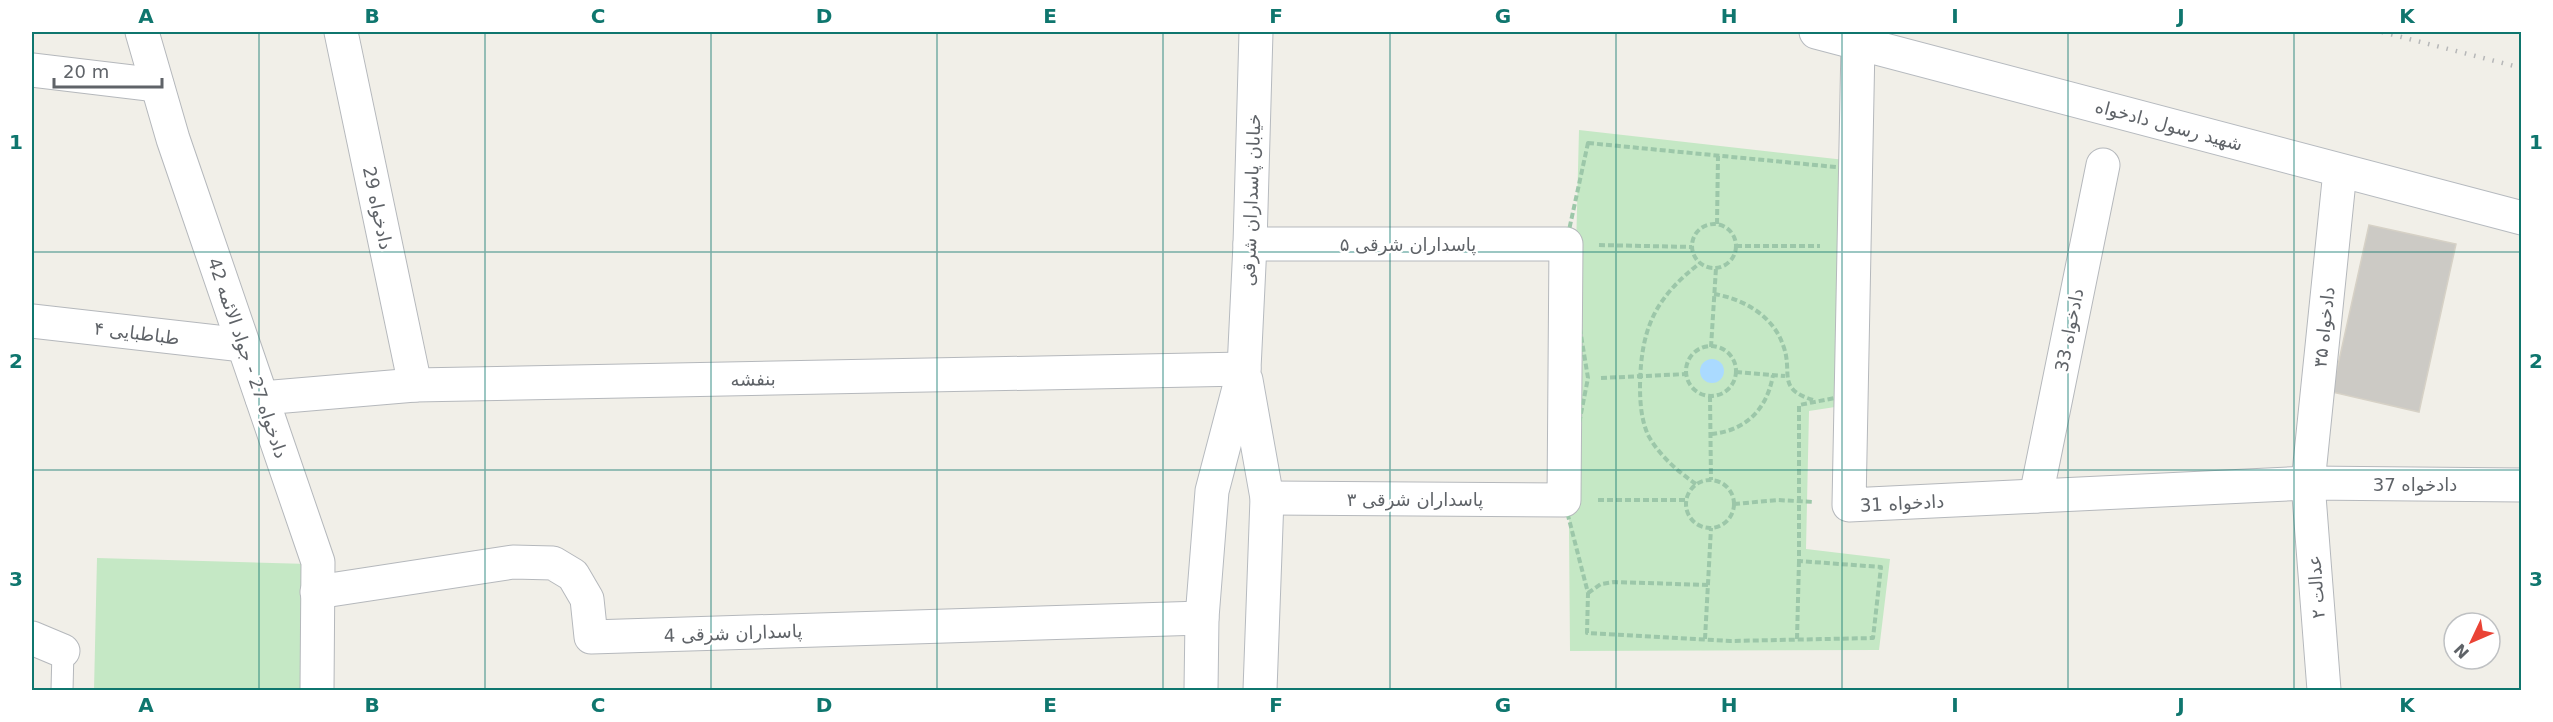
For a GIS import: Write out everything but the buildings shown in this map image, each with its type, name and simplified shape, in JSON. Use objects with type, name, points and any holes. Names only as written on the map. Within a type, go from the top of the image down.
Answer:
[{"type":"street","name":"دادخواه 27 - جواد الائمه 42","points":[[141,32],[243,345],[318,562],[317,690]]},
{"type":"street","name":"دادخواه 29","points":[[341,32],[415,385]]},
{"type":"street","name":"خیابان پاسداران شرقی","points":[[1201,690],[1202,618],[1212,491],[1244,369],[1256,32]]},
{"type":"street","name":"شهید رسول دادخواه","points":[[1816,32],[2522,218]]},
{"type":"street","name":"دادخواه 31","points":[[1858,44],[1849,505],[2308,483]]},
{"type":"street","points":[[32,70],[157,85]]},
{"type":"street","name":"دادخواه 33","points":[[2036,496],[2103,165]]},
{"type":"street","name":"دادخواه ۳۵","points":[[2308,483],[2340,171]]},
{"type":"street","name":"پاسداران شرقی ۵","points":[[1250,244],[1577,244]]},
{"type":"street","points":[[1575,500],[1577,244]]},
{"type":"street","name":"طباطبایی ۴","points":[[32,321],[243,345]]},
{"type":"street","name":"بنفشه","points":[[262,398],[415,385],[1244,369]]},
{"type":"street","name":"خیابان پاسداران شرقی","points":[[1244,369],[1267,498],[1260,690]]},
{"type":"street","name":"دادخواه 37","points":[[2308,483],[2522,485]]},
{"type":"street","name":"عدالت ۲","points":[[2308,483],[2324,690]]},
{"type":"street","name":"پاسداران شرقی ۳","points":[[1267,498],[1575,500]]},
{"type":"street","name":"پاسداران شرقی 4","points":[[317,592],[513,562],[553,563],[573,575],[587,599],[591,637],[1202,618]]},
{"type":"street","points":[[32,638],[63,651]]},
{"type":"lane","points":[[62,690],[63,651]]},
{"type":"path","points":[[1797,639],[1800,501],[1799,405],[1840,397],[1846,168],[1588,143],[1577,244],[1588,378],[1575,500],[1588,593],[1587,633],[1705,639],[1797,639],[1873,638],[1881,567],[1799,561]]},
{"type":"path","points":[[1717,224],[1718,156]]},
{"type":"path","points":[[1717,224],[1730,230],[1736,246],[1734,257],[1730,262],[1716,268],[1709,268],[1700,263],[1692,247],[1693,239],[1702,228],[1717,224]]},
{"type":"path","points":[[1577,244],[1692,247]]},
{"type":"path","points":[[1736,246],[1823,246]]},
{"type":"path","points":[[1834,246],[1845,246]]},
{"type":"path","points":[[1696,484],[1658,450],[1648,434],[1642,418],[1640,378],[1641,349],[1653,316],[1674,286],[1700,263]]},
{"type":"path","points":[[1711,347],[1716,268]]},
{"type":"path","points":[[1714,294],[1740,301],[1766,319],[1784,345],[1785,376],[1791,390],[1798,396],[1816,401]]},
{"type":"path","points":[[1711,347],[1729,354],[1736,372],[1727,390],[1710,396],[1697,391],[1691,385],[1687,374],[1688,362],[1693,355],[1699,350],[1711,347]]},
{"type":"path","points":[[1736,372],[1785,376]]},
{"type":"path","points":[[1588,378],[1640,378],[1687,374]]},
{"type":"path","points":[[1711,434],[1728,433],[1747,422],[1765,400],[1773,375]]},
{"type":"path","points":[[1710,396],[1711,480]]},
{"type":"path","points":[[1711,480],[1722,483],[1728,489],[1734,504],[1729,519],[1711,528],[1694,522],[1686,508],[1685,500],[1696,484],[1711,480]]},
{"type":"path","points":[[1575,500],[1685,500]]},
{"type":"path","points":[[1734,504],[1800,501],[1849,505]]},
{"type":"path","points":[[1705,639],[1711,528]]},
{"type":"path","points":[[1588,593],[1600,585],[1614,582],[1708,585]]},
{"type":"green space","points":[[1579,130],[1854,161],[1848,405],[1809,411],[1806,549],[1890,559],[1879,650],[1570,651],[1569,529]]},
{"type":"green space","points":[[97,558],[309,564],[306,690],[94,690]]},
{"type":"water","points":[[1712,359],[1720,363],[1724,371],[1720,379],[1712,383],[1704,379],[1700,371],[1704,363]]},
{"type":"railway","points":[[2382,32],[2522,68]]}]
